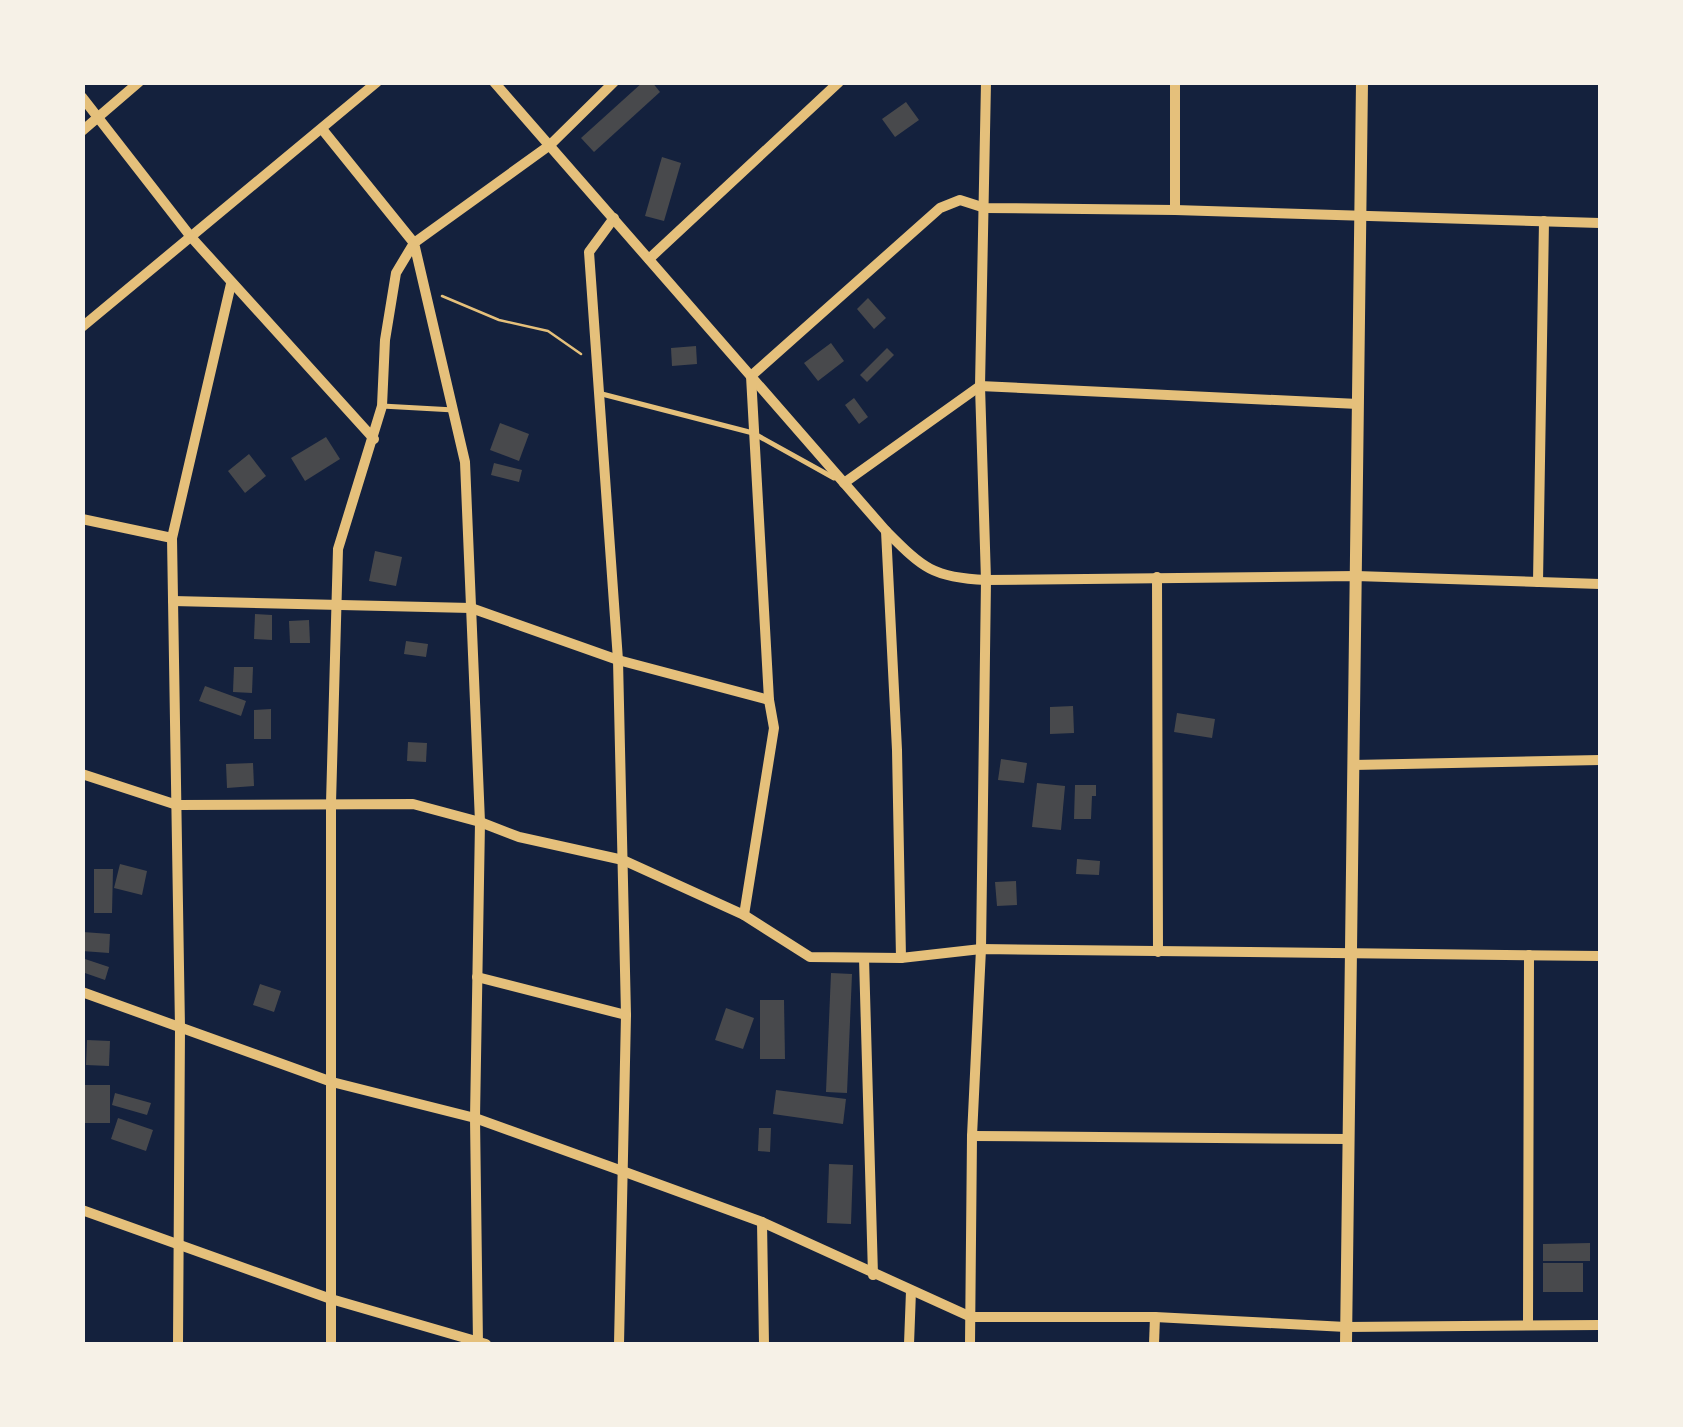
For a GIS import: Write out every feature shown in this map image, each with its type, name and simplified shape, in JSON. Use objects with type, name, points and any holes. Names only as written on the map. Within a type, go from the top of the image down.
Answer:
[{"type":"street","points":[[82,131],[139,82]]},
{"type":"street","points":[[82,327],[377,82]]},
{"type":"street","points":[[494,82],[886,531],[923,567],[955,579],[986,580],[1356,576],[1600,584]]},
{"type":"street","points":[[331,1344],[334,602],[338,549],[382,406],[385,340],[396,273],[414,243],[550,145],[614,82]]},
{"type":"street","points":[[649,259],[839,82]]},
{"type":"street","points":[[970,1344],[986,580],[980,386],[986,82]]},
{"type":"street","points":[[1174,82],[1174,210]]},
{"type":"street","points":[[1346,1344],[1362,82]]},
{"type":"street","points":[[82,97],[231,284],[374,439]]},
{"type":"street","points":[[82,1210],[331,1299],[481,1344],[475,1118],[480,822],[465,462],[414,243],[322,129]]},
{"type":"street","points":[[744,915],[774,728],[768,700],[751,376],[940,208],[960,200],[985,208],[1600,222]]},
{"type":"street","points":[[614,218],[590,252],[618,660],[626,1016],[619,1344]]},
{"type":"street","points":[[1538,582],[1544,221]]},
{"type":"street","points":[[178,1344],[180,1028],[172,538],[231,284]]},
{"type":"street","points":[[844,483],[980,386],[1358,404]]},
{"type":"street","points":[[82,518],[172,538]]},
{"type":"street","points":[[886,531],[898,750],[901,958]]},
{"type":"street","points":[[1157,578],[1158,952]]},
{"type":"street","points":[[173,601],[471,608],[618,660],[768,700]]},
{"type":"street","points":[[1353,765],[1600,760]]},
{"type":"street","points":[[82,774],[177,805],[413,804],[519,837],[623,860],[744,915],[810,958],[901,958],[981,949],[1600,956]]},
{"type":"street","points":[[1528,1324],[1529,955]]},
{"type":"street","points":[[864,958],[872,1275]]},
{"type":"street","points":[[477,978],[626,1016]]},
{"type":"street","points":[[82,992],[332,1082],[475,1118],[762,1222],[971,1317],[1155,1316],[1346,1328],[1600,1325]]},
{"type":"street","points":[[972,1136],[1348,1138]]},
{"type":"street","points":[[762,1222],[764,1344]]},
{"type":"street","points":[[909,1344],[911,1292]]},
{"type":"street","points":[[1154,1344],[1155,1316]]},
{"type":"lane","points":[[599,393],[752,433],[844,483]]},
{"type":"lane","points":[[382,406],[454,410]]},
{"type":"path","points":[[427,290],[499,320],[548,330],[597,366]]},
{"type":"building","points":[[643,82],[652,82],[660,92],[594,152],[581,138]]},
{"type":"building","points":[[906,102],[919,120],[895,137],[882,119]]},
{"type":"building","points":[[662,157],[681,163],[664,221],[645,216]]},
{"type":"building","points":[[868,298],[886,318],[874,329],[857,309]]},
{"type":"building","points":[[831,343],[844,361],[818,381],[804,363]]},
{"type":"building","points":[[696,346],[697,364],[672,366],[671,348]]},
{"type":"building","points":[[887,348],[894,355],[867,382],[860,375]]},
{"type":"building","points":[[854,398],[868,417],[859,424],[845,405]]},
{"type":"building","points":[[500,423],[529,434],[519,461],[490,450]]},
{"type":"building","points":[[326,437],[340,459],[305,481],[291,458]]},
{"type":"building","points":[[249,454],[266,476],[245,493],[228,471]]},
{"type":"building","points":[[494,463],[522,470],[519,482],[491,475]]},
{"type":"building","points":[[375,551],[402,557],[396,586],[369,581]]},
{"type":"building","points":[[255,614],[272,615],[272,640],[254,639]]},
{"type":"building","points":[[309,620],[310,643],[290,643],[289,621]]},
{"type":"building","points":[[406,641],[428,644],[426,657],[404,654]]},
{"type":"building","points":[[234,667],[253,667],[252,693],[233,692]]},
{"type":"building","points":[[205,686],[246,701],[241,716],[199,701]]},
{"type":"building","points":[[1073,706],[1074,733],[1050,734],[1050,707]]},
{"type":"building","points":[[271,709],[271,739],[254,739],[254,710]]},
{"type":"building","points":[[1177,713],[1215,719],[1212,738],[1174,732]]},
{"type":"building","points":[[408,742],[427,743],[426,762],[407,761]]},
{"type":"building","points":[[1001,759],[1027,763],[1024,783],[998,780]]},
{"type":"building","points":[[253,763],[254,786],[227,788],[226,764]]},
{"type":"building","points":[[1037,783],[1065,786],[1061,830],[1032,827]]},
{"type":"building","points":[[1075,785],[1096,785],[1091,819],[1074,819]]},
{"type":"building","points":[[1077,859],[1100,861],[1099,875],[1076,874]]},
{"type":"building","points":[[120,864],[147,871],[142,895],[114,888]]},
{"type":"building","points":[[94,869],[113,869],[112,913],[94,913]]},
{"type":"building","points":[[1016,881],[1017,905],[997,906],[995,882]]},
{"type":"building","points":[[83,932],[110,934],[109,953],[82,951]]},
{"type":"building","points":[[85,959],[109,967],[105,980],[82,972]]},
{"type":"building","points":[[831,973],[852,974],[847,1093],[826,1092]]},
{"type":"building","points":[[260,984],[281,991],[274,1012],[253,1005]]},
{"type":"building","points":[[760,1000],[784,1000],[785,1059],[760,1059]]},
{"type":"building","points":[[726,1008],[754,1018],[743,1049],[715,1040]]},
{"type":"building","points":[[87,1040],[110,1041],[109,1066],[86,1065]]},
{"type":"building","points":[[85,1085],[110,1085],[110,1123],[84,1123]]},
{"type":"building","points":[[776,1090],[846,1099],[843,1124],[773,1114]]},
{"type":"building","points":[[115,1093],[151,1103],[147,1115],[112,1105]]},
{"type":"building","points":[[118,1118],[153,1130],[146,1151],[111,1139]]},
{"type":"building","points":[[759,1128],[771,1128],[770,1152],[758,1151]]},
{"type":"building","points":[[829,1164],[853,1165],[851,1224],[827,1223]]},
{"type":"building","points":[[1590,1243],[1590,1261],[1543,1261],[1543,1244]]},
{"type":"building","points":[[1543,1263],[1583,1263],[1583,1292],[1543,1292]]}]
